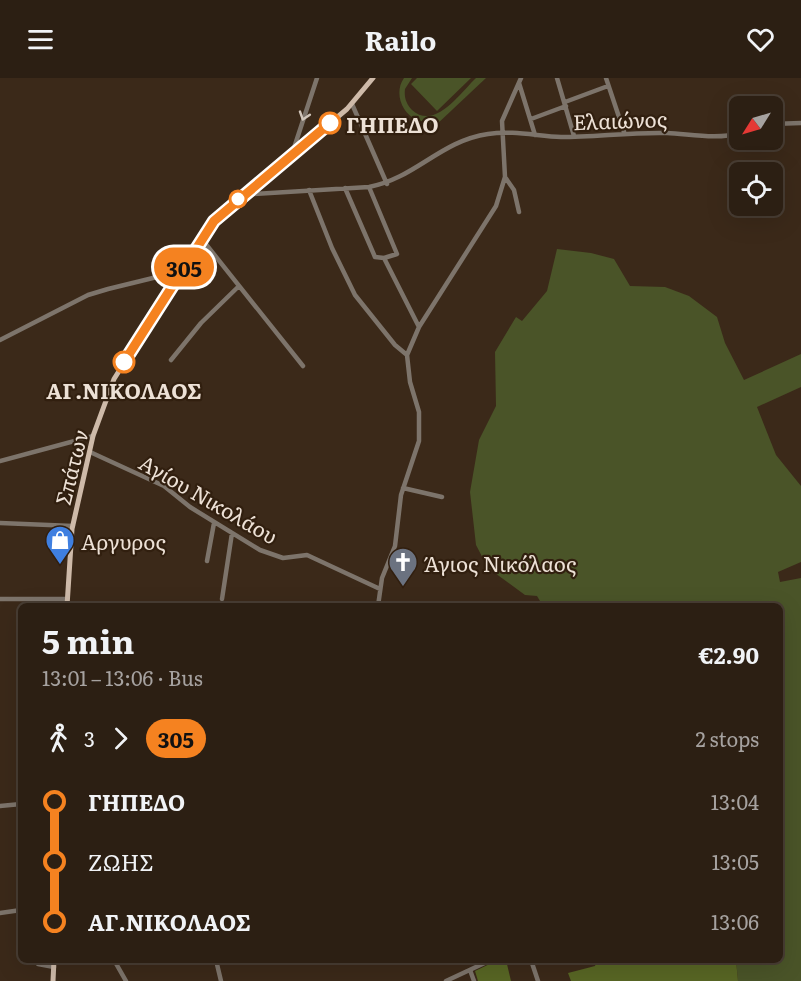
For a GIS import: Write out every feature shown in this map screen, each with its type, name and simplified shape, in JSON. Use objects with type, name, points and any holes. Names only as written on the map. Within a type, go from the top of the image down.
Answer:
[{"type":"main road","name":"Σπάτων","points":[[67,603],[73,526],[93,436],[114,379],[201,238],[214,221],[352,104],[373,78]]},
{"type":"main road","points":[[53,981],[54,963]]},
{"type":"street","points":[[292,154],[317,78]]},
{"type":"street","points":[[557,78],[574,136]]},
{"type":"street","points":[[606,78],[624,132]]},
{"type":"street","points":[[519,79],[536,135]]},
{"type":"street","points":[[378,603],[380,589],[395,546],[396,520],[403,488],[419,441],[420,428],[407,355],[420,327],[496,206],[505,177],[502,121],[515,96],[519,79]]},
{"type":"street","points":[[531,119],[608,86]]},
{"type":"street","points":[[352,104],[387,184]]},
{"type":"street","points":[[783,124],[801,123]]},
{"type":"street","name":"Ελαιώνος","points":[[246,192],[253,194],[387,184],[404,176],[454,143],[479,135],[502,133],[574,136],[624,132],[729,135]]},
{"type":"street","points":[[505,177],[514,190],[519,212]]},
{"type":"street","points":[[345,188],[375,257],[384,258],[397,254],[369,187]]},
{"type":"street","points":[[309,190],[332,248],[355,295],[395,345],[407,355]]},
{"type":"street","points":[[201,238],[303,366]]},
{"type":"street","points":[[384,258],[420,327]]},
{"type":"street","points":[[0,340],[98,292],[157,277],[176,279]]},
{"type":"street","points":[[171,360],[201,323],[239,285]]},
{"type":"street","points":[[0,461],[93,436]]},
{"type":"street","name":"Αγίου Νικολάου","points":[[90,452],[164,486],[214,523],[271,555],[283,558],[307,555],[380,589]]},
{"type":"street","points":[[403,488],[442,496]]},
{"type":"street","points":[[0,523],[73,526]]},
{"type":"street","points":[[207,561],[214,523]]},
{"type":"street","points":[[222,599],[232,533]]},
{"type":"street","points":[[0,599],[67,603]]},
{"type":"street","points":[[0,806],[18,804]]},
{"type":"street","points":[[0,913],[18,910]]},
{"type":"street","points":[[39,963],[54,963]]},
{"type":"street","points":[[116,963],[126,981]]},
{"type":"street","points":[[217,963],[221,981]]},
{"type":"street","points":[[446,981],[456,979],[484,963]]},
{"type":"street","points":[[532,963],[538,981]]},
{"type":"street","points":[[470,970],[474,981]]},
{"type":"green space","points":[[404,78],[412,78],[405,89],[408,105],[421,115],[430,116],[447,107],[476,78],[486,78],[435,126],[411,117],[403,107],[400,89]]},
{"type":"green space","points":[[417,78],[471,78],[437,111],[411,84]]},
{"type":"green space","points":[[557,249],[591,253],[614,259],[630,286],[665,287],[689,296],[717,317],[725,343],[744,380],[801,354],[801,387],[757,407],[776,455],[801,486],[801,562],[778,572],[780,582],[801,578],[801,981],[738,981],[736,963],[783,963],[783,603],[541,603],[537,596],[525,595],[488,568],[476,545],[470,492],[479,440],[496,406],[495,352],[516,317],[522,321],[547,291]]},
{"type":"green space","points":[[492,963],[507,963],[511,981],[478,981],[475,971]]},
{"type":"green space","points":[[596,963],[736,963],[738,981],[571,981],[568,973],[595,966]]},
{"type":"bus line","name":"305","points":[[124,362],[201,238],[214,221],[330,123]]},
{"type":"place","name":"ΓΗΠΕΔΟ","points":[[330,123]]},
{"type":"place","name":"ΑΓ.ΝΙΚΟΛΑΟΣ","points":[[124,362]]},
{"type":"place","name":"Αργυρος","points":[[60,566]]},
{"type":"place","name":"Άγιος Νικόλαος","points":[[403,588]]}]
